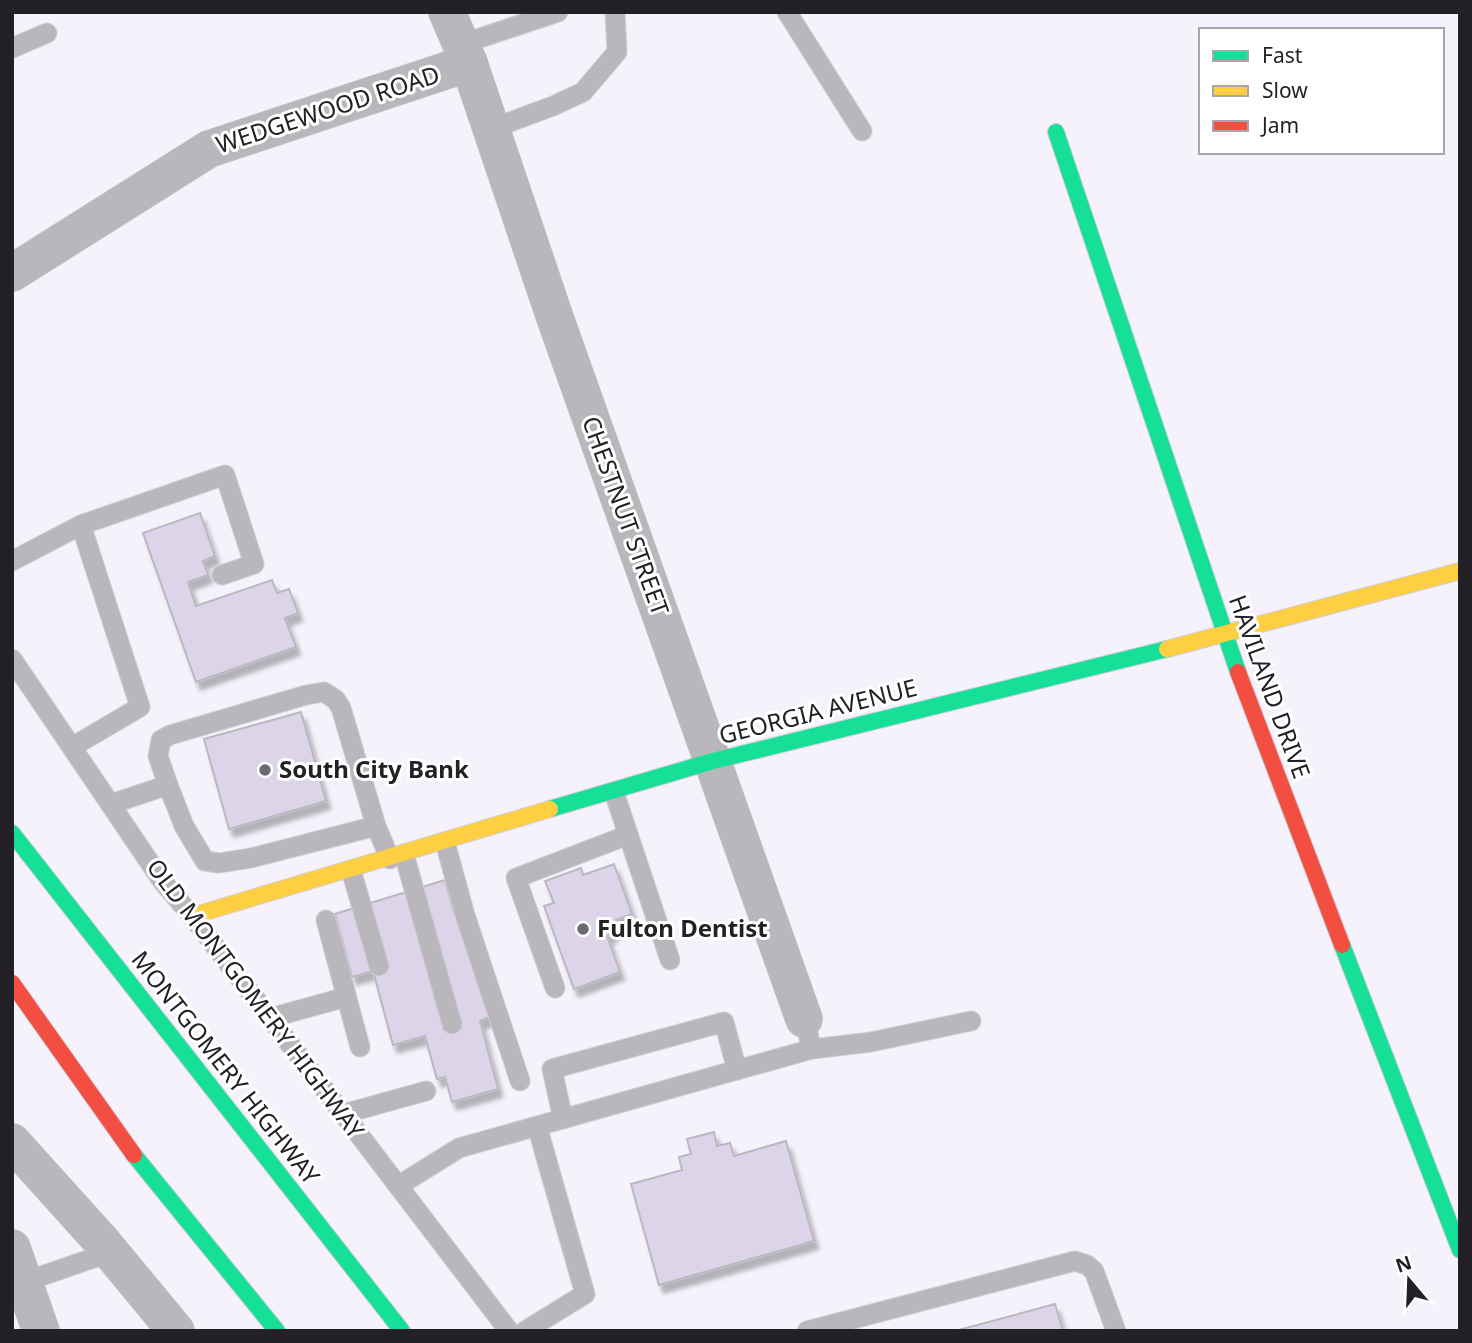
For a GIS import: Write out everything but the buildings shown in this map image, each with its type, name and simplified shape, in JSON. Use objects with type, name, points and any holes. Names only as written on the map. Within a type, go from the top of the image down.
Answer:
[{"type":"street","name":"CHESTNUT STREET","points":[[459,40],[808,1034]]},
{"type":"street","name":"WEDGEWOOD ROAD","points":[[12,273],[209,149],[459,40]]},
{"type":"street","name":"HAVILAND DRIVE","points":[[1056,132],[1261,738],[1460,1250]]},
{"type":"street","name":"GEORGIA AVENUE","points":[[192,916],[713,761],[1224,635],[1460,571]]},
{"type":"street","name":"MONTGOMERY HIGHWAY","points":[[12,833],[402,1331]]},
{"type":"street","points":[[12,983],[134,1154],[277,1331]]},
{"type":"street","points":[[12,1142],[111,1252],[176,1331]]},
{"type":"street","points":[[12,1248],[41,1331]]},
{"type":"lane","points":[[459,40],[558,12]]},
{"type":"lane","points":[[491,129],[583,92],[617,52],[615,12]]},
{"type":"lane","points":[[787,12],[862,131]]},
{"type":"lane","points":[[12,48],[47,33]]},
{"type":"lane","points":[[12,561],[81,525],[226,475],[254,564],[222,575]]},
{"type":"lane","points":[[72,747],[140,707],[81,525]]},
{"type":"lane","name":"OLD MONTGOMERY HIGHWAY","points":[[12,659],[163,882],[192,916],[509,1331]]},
{"type":"lane","points":[[376,826],[251,858],[219,863],[205,861],[184,826],[168,785],[158,756],[161,740],[257,709],[324,692],[336,700],[341,708],[376,826],[397,856],[452,1024]]},
{"type":"lane","points":[[111,804],[168,785]]},
{"type":"lane","points":[[614,792],[670,960]]},
{"type":"lane","points":[[555,988],[516,878],[628,835]]},
{"type":"lane","points":[[445,842],[465,915],[520,1081]]},
{"type":"lane","points":[[351,870],[379,966]]},
{"type":"lane","points":[[326,920],[360,1046]]},
{"type":"lane","points":[[270,1018],[346,997]]},
{"type":"lane","points":[[398,1186],[459,1148],[737,1070],[808,1034],[871,1042],[971,1021]]},
{"type":"lane","points":[[563,1119],[552,1069],[724,1022],[737,1070]]},
{"type":"lane","points":[[343,1114],[426,1091]]},
{"type":"lane","points":[[525,1331],[585,1294],[537,1126]]},
{"type":"lane","points":[[24,1282],[111,1252]]},
{"type":"lane","points":[[807,1331],[1075,1261],[1094,1271],[1116,1331]]},
{"type":"traffic: fast","points":[[1056,132],[1238,672]]},
{"type":"traffic: fast","points":[[550,809],[713,761],[1167,649]]},
{"type":"traffic: fast","points":[[12,833],[402,1331]]},
{"type":"traffic: fast","points":[[1342,945],[1460,1250]]},
{"type":"traffic: fast","points":[[134,1155],[277,1331]]},
{"type":"traffic: slow","points":[[1167,649],[1460,571]]},
{"type":"traffic: slow","points":[[192,916],[550,809]]},
{"type":"traffic: jam","points":[[1238,672],[1342,945]]},
{"type":"traffic: jam","points":[[12,983],[134,1155]]},
{"type":"place","name":"South City Bank","points":[[265,770]]},
{"type":"place","name":"Fulton Dentist","points":[[583,929]]}]
